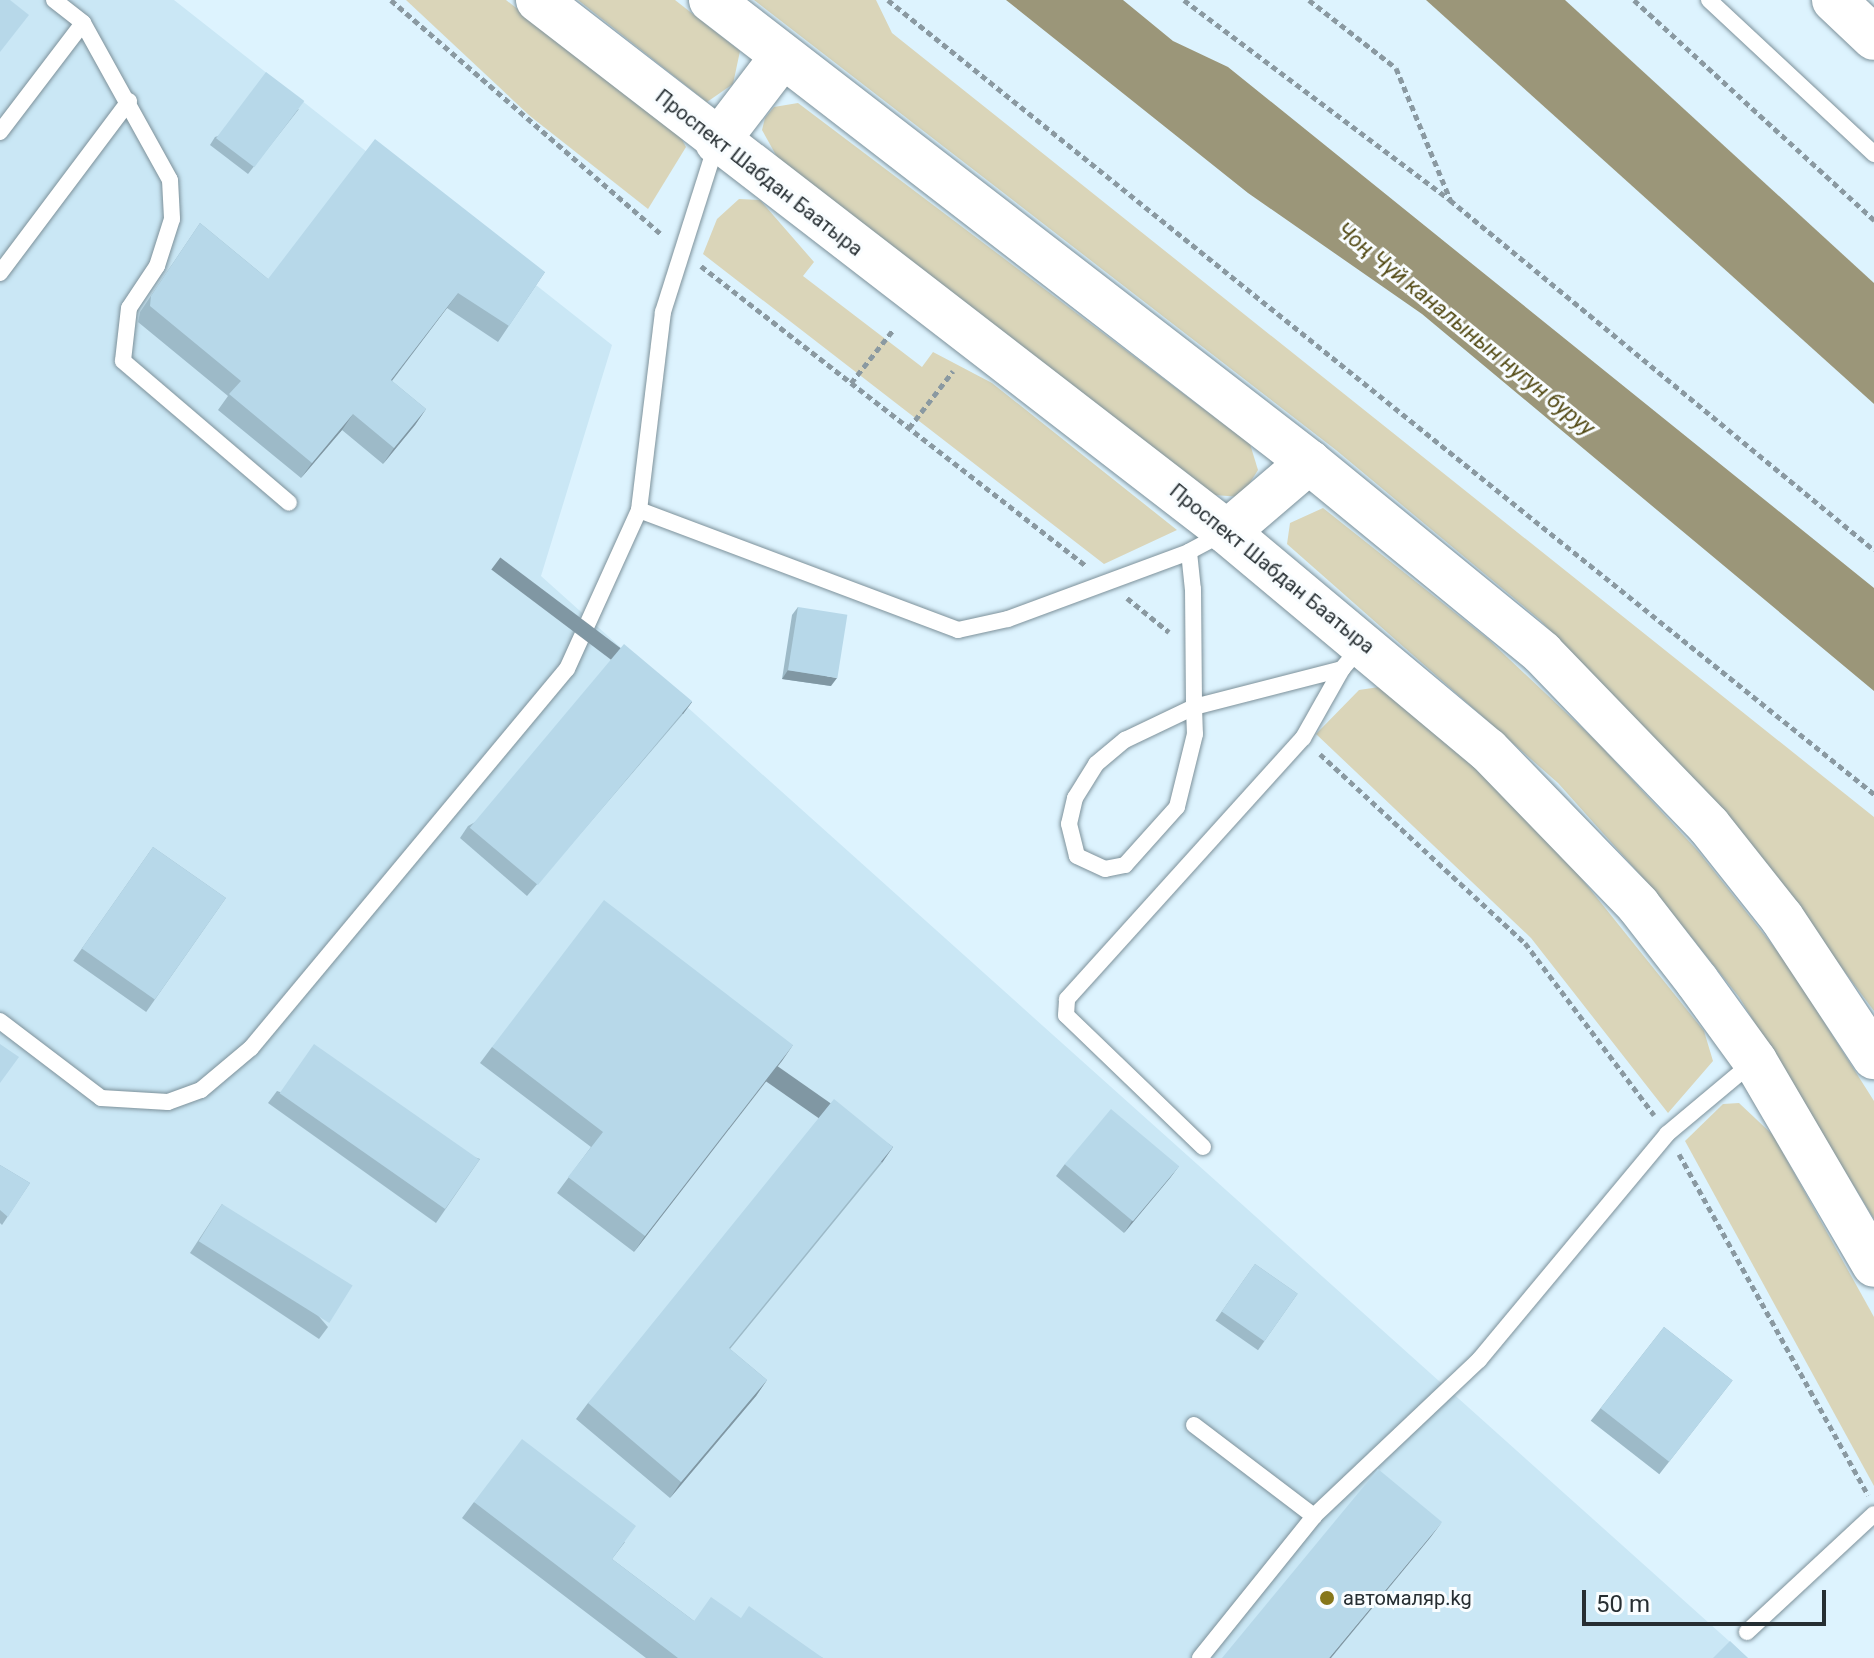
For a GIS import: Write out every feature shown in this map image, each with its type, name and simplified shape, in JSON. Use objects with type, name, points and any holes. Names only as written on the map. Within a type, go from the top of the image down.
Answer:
[{"type":"main road","name":"Проспект Шабдан Баатыра","points":[[538,0],[717,142],[1227,532],[1353,656],[1569,829],[1638,905],[1755,1061],[1874,1265]]},
{"type":"main road","points":[[711,0],[1309,462],[1542,653],[1621,732],[1782,918],[1874,1057]]},
{"type":"main road","points":[[1834,0],[1874,38]]},
{"type":"main road","points":[[717,142],[782,57]]},
{"type":"main road","points":[[1227,532],[1309,462]]},
{"type":"lane","points":[[54,0],[83,23],[129,101],[170,180],[172,219],[157,266],[129,308],[123,361],[289,503]]},
{"type":"lane","points":[[1709,0],[1874,154]]},
{"type":"lane","points":[[0,132],[83,23]]},
{"type":"lane","points":[[0,273],[129,101]]},
{"type":"lane","points":[[0,1021],[101,1098],[168,1102],[201,1090],[251,1048],[567,669],[639,510],[663,312],[717,142]]},
{"type":"lane","points":[[639,510],[958,630],[1008,619],[1189,552],[1227,532]]},
{"type":"lane","points":[[1189,552],[1194,707],[1177,807],[1145,850],[1105,869],[1077,856],[1069,824],[1096,764],[1125,740],[1194,707],[1353,656]]},
{"type":"lane","points":[[1203,1147],[1066,1015],[1067,999],[1303,738],[1353,656]]},
{"type":"lane","points":[[1200,1658],[1314,1516],[1479,1360],[1667,1134],[1755,1061]]},
{"type":"lane","points":[[1194,1425],[1314,1516]]},
{"type":"lane","points":[[1747,1632],[1874,1514]]},
{"type":"path","points":[[888,0],[1874,794]]},
{"type":"path","points":[[1184,0],[1450,200],[1874,550]]},
{"type":"path","points":[[1309,0],[1396,68],[1450,200]]},
{"type":"path","points":[[1634,0],[1874,220]]},
{"type":"path","points":[[851,383],[893,330]]},
{"type":"path","points":[[909,428],[953,371]]},
{"type":"shaded area","points":[[0,0],[174,0],[612,345],[541,576],[1748,1658],[0,1658]]},
{"type":"shaded area","points":[[406,0],[506,0],[680,136],[686,147],[648,209],[530,116]]},
{"type":"shaded area","points":[[578,0],[675,0],[740,51],[733,84],[707,102]]},
{"type":"shaded area","points":[[754,0],[876,0],[892,33],[1874,817],[1874,1011],[1727,814],[1540,620],[1336,450]]},
{"type":"shaded area","points":[[798,103],[1250,444],[1258,470],[1241,497],[1214,495],[777,157],[762,130],[765,118],[774,107]]},
{"type":"shaded area","points":[[739,199],[760,200],[814,262],[803,276],[922,367],[933,352],[992,383],[1177,530],[1104,564],[703,254],[717,219]]},
{"type":"shaded area","points":[[1323,508],[1488,639],[1598,743],[1698,851],[1786,962],[1874,1101],[1874,1219],[1739,997],[1653,889],[1558,783],[1287,544],[1290,523]]},
{"type":"shaded area","points":[[1379,687],[1464,757],[1569,863],[1704,1031],[1713,1061],[1668,1113],[1531,938],[1316,734],[1359,690]]},
{"type":"shaded area","points":[[1739,1103],[1773,1135],[1874,1317],[1874,1486],[1685,1141],[1723,1104]]},
{"type":"water","name":"Чоң Чүй каналынын нугун буруу","points":[[1006,0],[1123,0],[1173,41],[1228,67],[1874,588],[1874,691],[1422,314],[1248,193]]},
{"type":"water","points":[[1426,0],[1565,0],[1874,283],[1874,404]]},
{"type":"building","points":[[0,0],[10,0],[29,15],[0,52]]},
{"type":"building","points":[[266,72],[304,101],[254,167],[216,138]]},
{"type":"building","points":[[375,139],[545,272],[509,326],[458,293],[391,380],[426,409],[394,448],[353,414],[312,463],[229,394],[241,381],[150,306],[151,296],[200,223],[268,279]]},
{"type":"building","points":[[798,607],[847,615],[837,678],[788,670]]},
{"type":"building","points":[[624,644],[692,701],[538,885],[470,828]]},
{"type":"building","points":[[153,847],[226,898],[155,1000],[82,949]]},
{"type":"building","points":[[604,900],[793,1045],[645,1236],[568,1177],[603,1132],[492,1047]]},
{"type":"building","points":[[0,1044],[19,1057],[0,1083]]},
{"type":"building","points":[[314,1044],[479,1160],[445,1209],[280,1093]]},
{"type":"building","points":[[834,1099],[893,1147],[729,1348],[767,1380],[681,1482],[588,1403]]},
{"type":"building","points":[[1111,1109],[1179,1166],[1133,1221],[1065,1164]]},
{"type":"building","points":[[0,1165],[30,1183],[8,1217],[0,1210]]},
{"type":"building","points":[[222,1204],[353,1286],[329,1323],[199,1241]]},
{"type":"building","points":[[1255,1264],[1298,1294],[1264,1341],[1222,1312]]},
{"type":"building","points":[[1664,1327],[1733,1381],[1669,1462],[1601,1408]]},
{"type":"building","points":[[522,1439],[636,1526],[612,1559],[694,1621],[711,1597],[741,1618],[749,1606],[823,1658],[678,1658],[474,1502]]},
{"type":"building","name":"автомаляр.kg","points":[[1378,1469],[1442,1522],[1329,1658],[1222,1658]]},
{"type":"building","points":[[1730,1641],[1748,1658],[1713,1658]]},
{"type":"place","name":"автомаляр.kg","points":[[1327,1598]]}]
